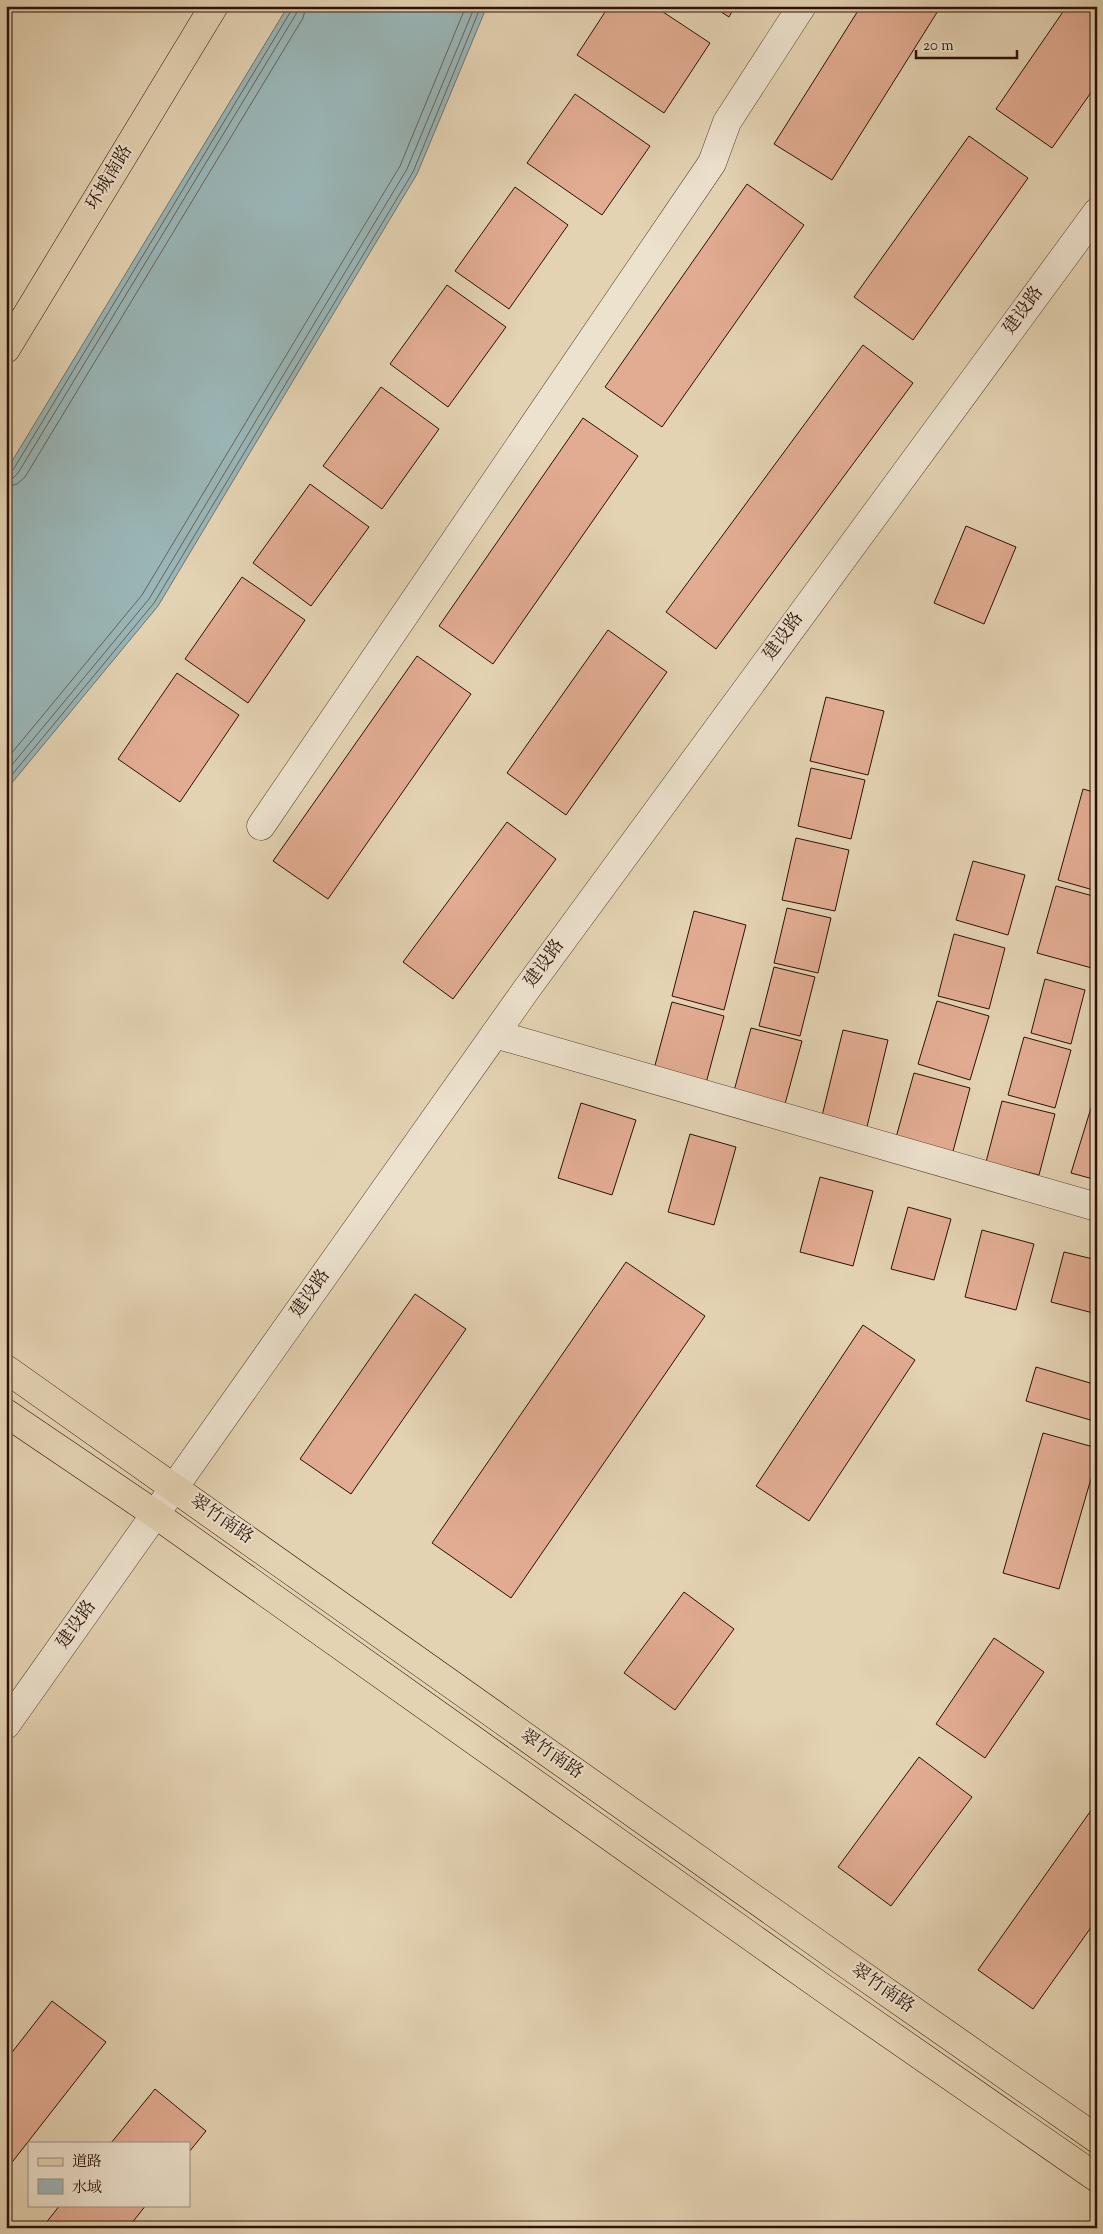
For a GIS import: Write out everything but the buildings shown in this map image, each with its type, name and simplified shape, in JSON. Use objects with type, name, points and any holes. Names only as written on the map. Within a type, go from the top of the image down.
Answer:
[{"type":"main road","name":"环城南路","points":[[6,350],[214,6]]},
{"type":"main road","name":"翠竹南路","points":[[6,1369],[837,1958],[1097,2139]]},
{"type":"main road","name":"翠竹南路","points":[[6,1413],[156,1514],[826,1990],[1097,2178]]},
{"type":"street","points":[[261,826],[712,163],[727,122],[802,6]]},
{"type":"street","name":"建设路","points":[[6,1725],[495,1034],[1097,212]]},
{"type":"street","points":[[495,1034],[1097,1207]]},
{"type":"water","points":[[288,6],[487,6],[417,174],[158,606],[6,790],[6,471]]}]
